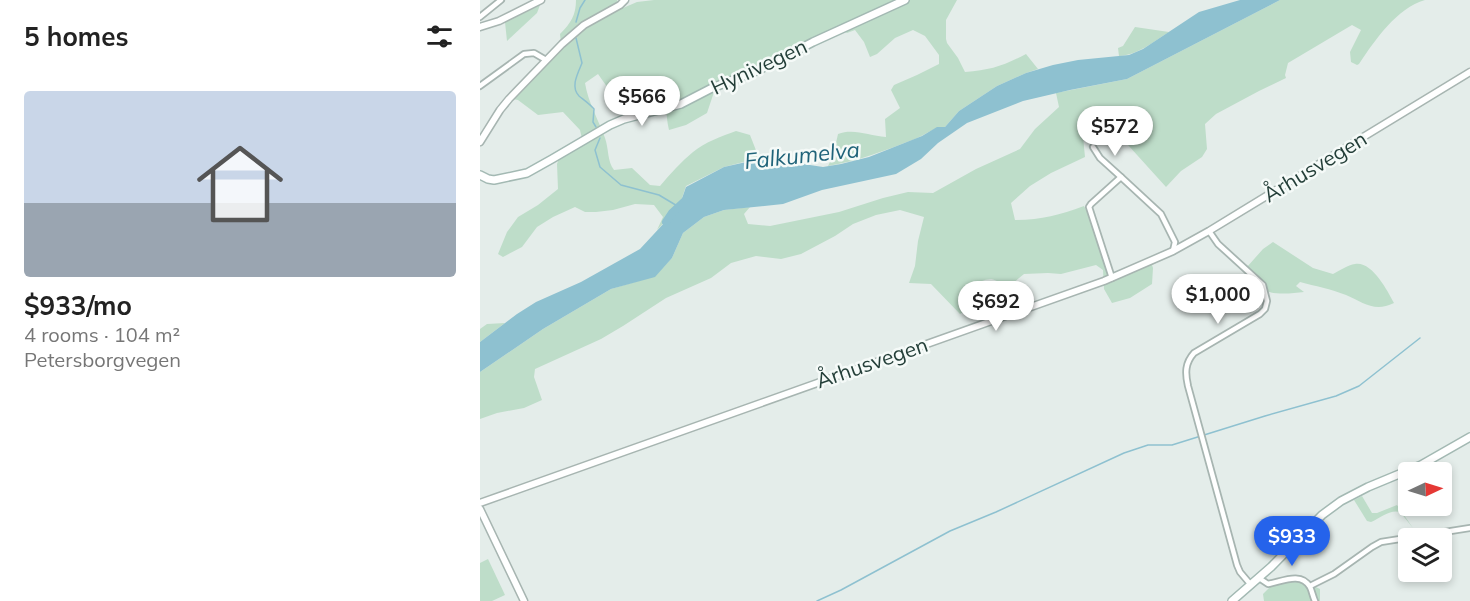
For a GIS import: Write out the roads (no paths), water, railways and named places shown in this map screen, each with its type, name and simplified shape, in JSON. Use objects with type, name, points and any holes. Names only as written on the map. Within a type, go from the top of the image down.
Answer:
[{"type":"main road","name":"Hynivegen","points":[[480,175],[494,180],[526,172],[610,125],[681,104],[712,88],[759,70],[813,42],[905,0]]},
{"type":"main road","points":[[1232,601],[1259,578],[1311,526],[1341,501],[1427,462],[1470,436]]},
{"type":"street","points":[[480,17],[501,0]]},
{"type":"street","points":[[480,27],[499,21],[541,0]]},
{"type":"street","points":[[480,142],[505,105],[562,44],[584,25],[625,0]]},
{"type":"street","points":[[480,86],[524,54],[538,54],[546,60]]},
{"type":"street","name":"Århusvegen","points":[[480,502],[1112,278],[1185,245],[1470,72]]},
{"type":"street","points":[[1094,147],[1100,158],[1161,214],[1175,242],[1173,251]]},
{"type":"street","points":[[1112,278],[1089,209],[1091,204],[1121,177]]},
{"type":"street","points":[[1209,231],[1218,244],[1263,285],[1267,301],[1261,313],[1198,351],[1188,361],[1186,367],[1186,378],[1237,565],[1251,585]]},
{"type":"street","points":[[1175,242],[1185,245]]},
{"type":"street","points":[[480,509],[524,601]]},
{"type":"street","points":[[1310,586],[1327,579],[1381,542],[1470,528]]},
{"type":"street","points":[[1259,578],[1268,584],[1291,578],[1305,582],[1310,586],[1315,601]]},
{"type":"water","points":[[1240,0],[1280,0],[1127,79],[1023,101],[967,123],[938,143],[921,159],[896,174],[822,190],[783,204],[724,210],[704,217],[683,233],[672,258],[655,277],[611,289],[543,329],[480,372],[480,342],[536,302],[581,282],[640,249],[679,207],[686,187],[724,167],[764,158],[823,167],[869,157],[922,136],[937,127],[945,127],[959,111],[997,86],[1026,73],[1078,60],[1129,55],[1143,49],[1199,12]]},
{"type":"waterway","points":[[576,22],[585,0]]},
{"type":"waterway","points":[[576,38],[582,63],[575,88],[579,96],[594,109],[593,122],[596,127]]},
{"type":"waterway","points":[[600,138],[595,150],[600,167],[621,185],[659,195],[679,207]]},
{"type":"waterway","name":"Falkumelva","points":[[666,222],[686,200]]},
{"type":"waterway","points":[[817,601],[950,531],[1124,453],[1148,445],[1172,445],[1336,396],[1359,386],[1420,338]]}]
